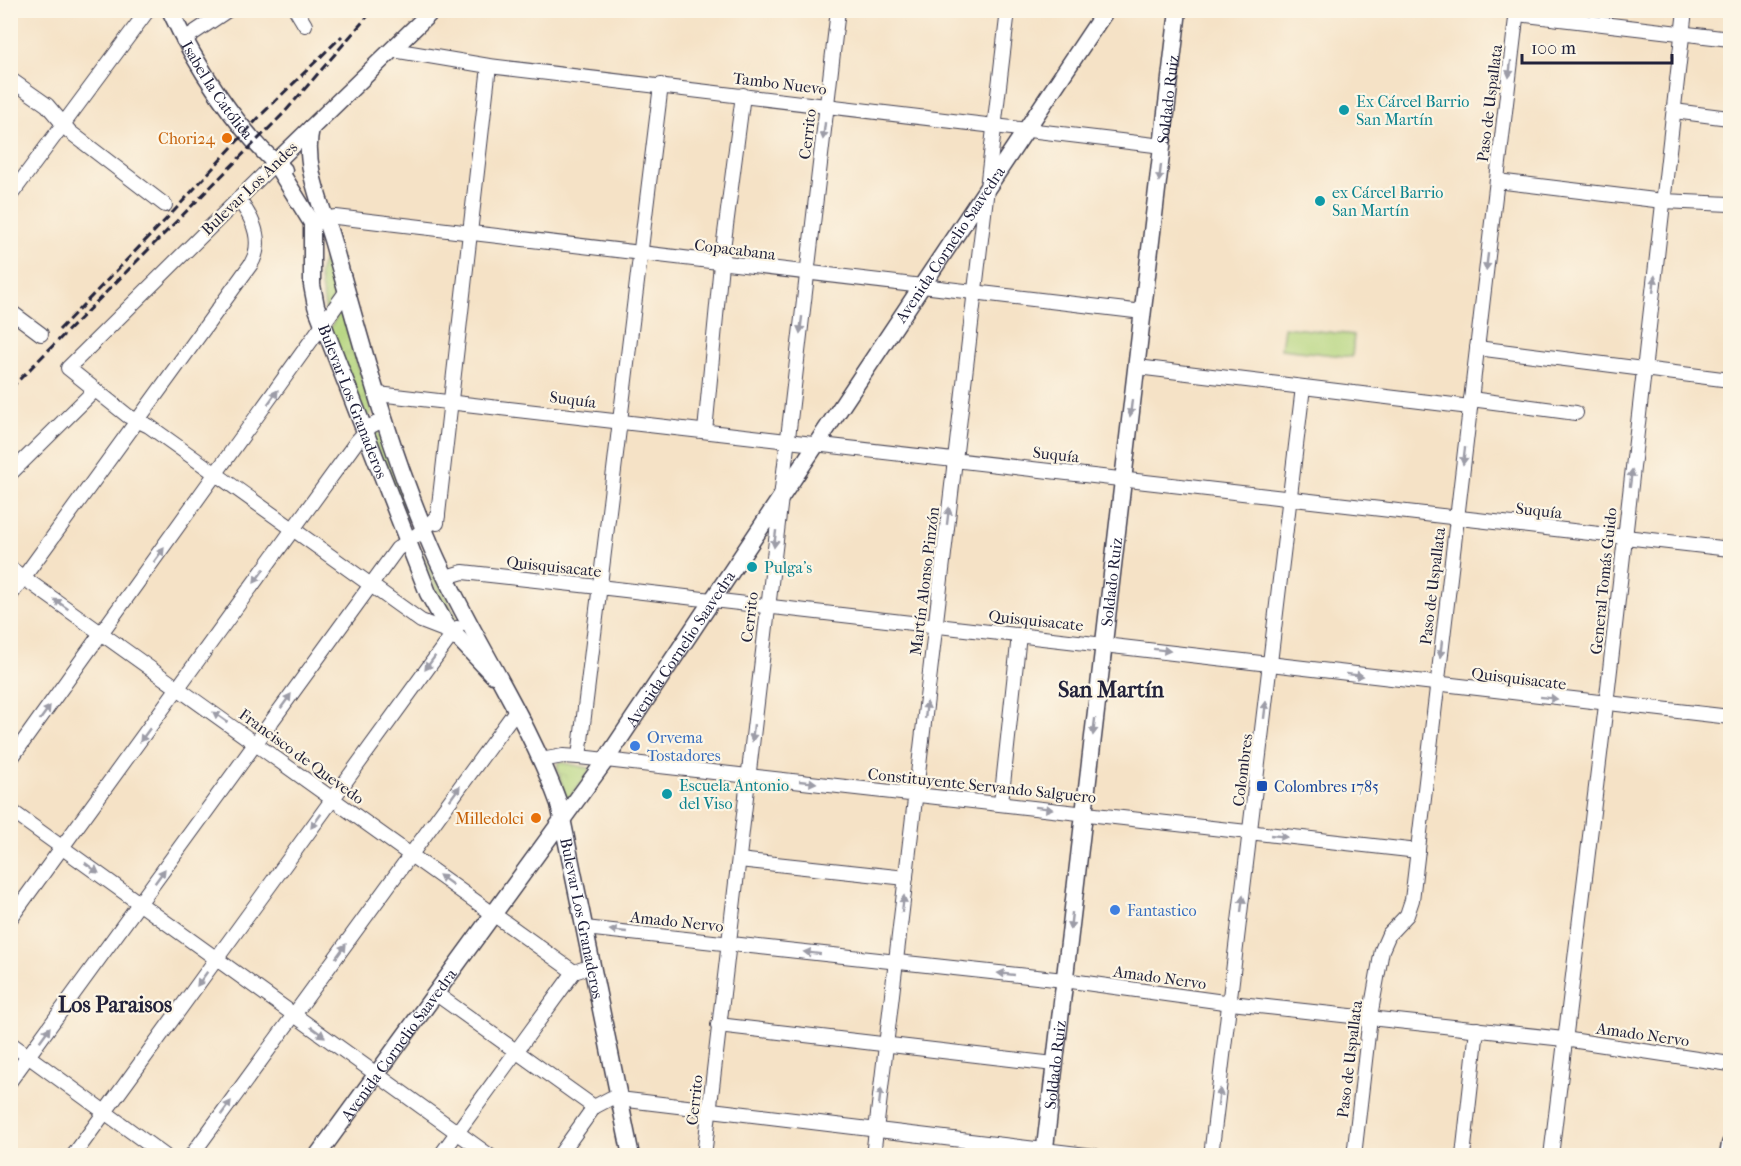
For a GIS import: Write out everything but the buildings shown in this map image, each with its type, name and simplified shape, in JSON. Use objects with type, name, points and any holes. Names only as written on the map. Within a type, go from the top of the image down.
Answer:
[{"type":"main road","name":"Isabel la Católica","points":[[170,10],[183,40],[199,67],[275,163]]},
{"type":"main road","name":"Bulevar Los Andes","points":[[275,163],[433,10]]},
{"type":"main road","name":"Avenida Cornelio Saavedra","points":[[317,1155],[605,761],[1106,10]]},
{"type":"main road","name":"Soldado Ruiz","points":[[1044,1153],[1178,10]]},
{"type":"main road","name":"Bulevar Los Granaderos","points":[[311,128],[309,149],[323,219],[385,419],[424,529],[468,619],[507,688],[541,760],[564,820],[631,1155]]},
{"type":"main road","name":"Bulevar Los Granaderos","points":[[275,163],[292,177],[323,219]]},
{"type":"main road","name":"Bulevar Los Granaderos","points":[[275,163],[312,223],[312,285],[324,326],[428,593],[441,619],[452,633],[507,688]]},
{"type":"main road","points":[[1728,1155],[1731,1144]]},
{"type":"street","points":[[10,196],[148,10]]},
{"type":"street","points":[[183,40],[228,10]]},
{"type":"street","points":[[296,10],[305,25]]},
{"type":"street","name":"Cerrito","points":[[704,1155],[838,10]]},
{"type":"street","name":"Martín Alonso Pinzón","points":[[873,1155],[917,794],[973,291],[1008,10]]},
{"type":"street","name":"General Tomás Guido","points":[[1551,1155],[1606,705],[1685,10]]},
{"type":"street","points":[[1517,12],[1731,39]]},
{"type":"street","name":"Paso de Uspallata","points":[[1354,1155],[1370,1017],[1384,943],[1402,922],[1412,900],[1517,12]]},
{"type":"street","name":"Tambo Nuevo","points":[[393,50],[489,66],[743,94],[1163,146]]},
{"type":"street","points":[[432,549],[452,402],[489,66]]},
{"type":"street","points":[[10,79],[47,105],[62,125],[165,205]]},
{"type":"street","points":[[579,758],[618,421],[661,85]]},
{"type":"street","points":[[705,431],[721,264],[743,94]]},
{"type":"street","points":[[1674,111],[1729,118]]},
{"type":"street","name":"Bulevar Los Andes","points":[[94,390],[68,368],[275,163]]},
{"type":"street","points":[[1497,181],[1663,201],[1731,204]]},
{"type":"street","points":[[10,596],[257,254],[258,240],[248,213],[238,199]]},
{"type":"street","name":"Copacabana","points":[[323,219],[336,217],[472,231],[721,264],[1143,312]]},
{"type":"street","points":[[10,760],[324,326],[346,292]]},
{"type":"street","points":[[10,311],[41,334]]},
{"type":"street","points":[[1477,348],[1731,380]]},
{"type":"street","points":[[1137,367],[1303,387],[1576,413]]},
{"type":"street","name":"Colombres","points":[[1211,1155],[1303,387]]},
{"type":"street","points":[[10,474],[94,390],[410,613],[432,627],[452,633]]},
{"type":"street","name":"Suquía","points":[[378,394],[1731,549]]},
{"type":"street","points":[[10,920],[365,430],[385,419]]},
{"type":"street","points":[[10,1081],[397,549],[424,529],[438,515]]},
{"type":"street","name":"Francisco de Quevedo","points":[[10,568],[574,972]]},
{"type":"street","name":"Quisquisacate","points":[[446,576],[463,572],[934,626],[1104,643],[1606,705],[1731,717]]},
{"type":"street","points":[[410,613],[421,609],[428,593]]},
{"type":"street","points":[[73,1155],[452,633],[468,619]]},
{"type":"street","points":[[1001,803],[1019,635]]},
{"type":"street","points":[[191,1155],[517,709]]},
{"type":"street","name":"Constituyente Servando Salguero","points":[[541,760],[563,756],[1418,851]]},
{"type":"street","points":[[10,810],[490,1155]]},
{"type":"street","points":[[739,860],[906,878]]},
{"type":"street","name":"Amado Nervo","points":[[585,928],[1064,980],[1231,1003],[1564,1039],[1731,1064]]},
{"type":"street","points":[[440,1155],[574,972],[593,966]]},
{"type":"street","points":[[435,993],[594,1107]]},
{"type":"street","points":[[718,1025],[1054,1064]]},
{"type":"street","points":[[1463,1155],[1477,1029]]},
{"type":"street","points":[[10,1043],[165,1155]]},
{"type":"street","points":[[559,1155],[594,1107],[606,1099],[1044,1153],[1095,1155]]},
{"type":"street","points":[[959,1155],[961,1141]]},
{"type":"green space","points":[[325,256],[335,295],[326,313],[319,274]]},
{"type":"green space","points":[[341,309],[372,411],[368,420],[329,330]]},
{"type":"green space","points":[[1284,327],[1354,335],[1352,357],[1281,349]]},
{"type":"green space","points":[[378,431],[409,519],[408,521],[370,433]]},
{"type":"green space","points":[[419,548],[457,618],[452,624],[419,553]]},
{"type":"green space","points":[[559,762],[589,768],[590,771],[569,799],[565,795],[557,767]]},
{"type":"railway","points":[[10,389],[284,113],[373,10]]},
{"type":"railway","points":[[59,330],[174,211],[262,114],[342,36]]},
{"type":"place","name":"Ex Cárcel Barrio San Martín","points":[[1344,110]]},
{"type":"place","name":"Chori24","points":[[227,138]]},
{"type":"place","name":"ex Cárcel Barrio San Martín","points":[[1320,201]]},
{"type":"place","name":"Pulga's","points":[[752,567]]},
{"type":"place","name":"Orvema Tostadores","points":[[635,746]]},
{"type":"place","name":"Colombres 1785","points":[[1262,786]]},
{"type":"place","name":"Escuela Antonio del Viso","points":[[667,794]]},
{"type":"place","name":"Milledolci","points":[[536,818]]},
{"type":"place","name":"Fantastico","points":[[1115,910]]},
{"type":"district","name":"San Martín","points":[[1111,689]]},
{"type":"district","name":"Los Paraisos","points":[[115,1004]]}]
